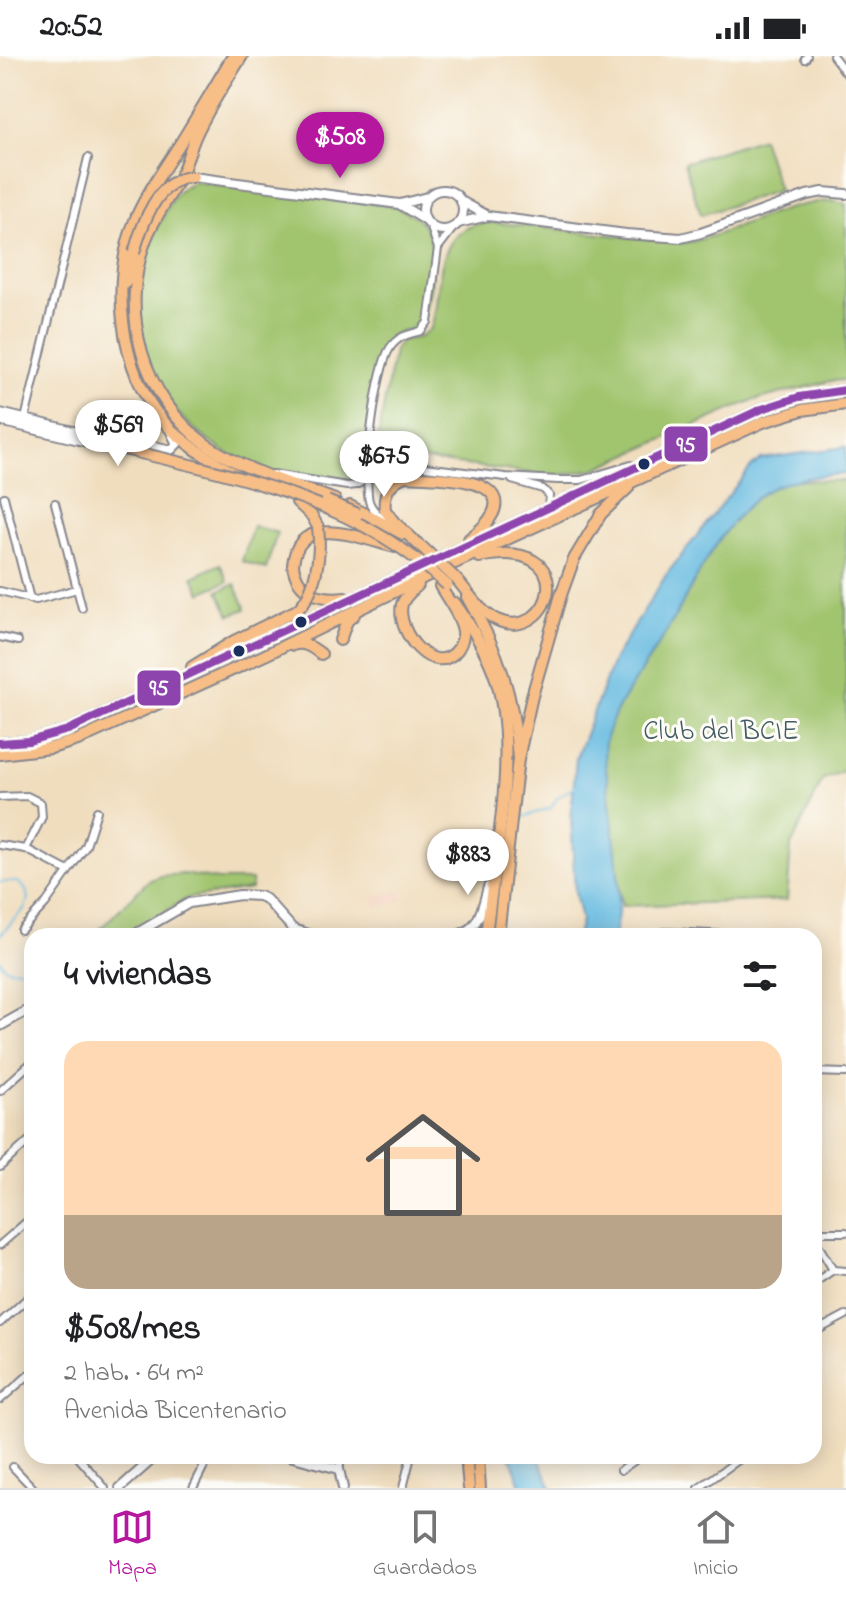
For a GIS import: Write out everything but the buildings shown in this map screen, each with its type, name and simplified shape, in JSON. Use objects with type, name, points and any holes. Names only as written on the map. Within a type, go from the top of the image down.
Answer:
[{"type":"main road","points":[[237,57],[137,216],[122,272],[130,357],[149,400],[164,422],[198,450],[245,480],[365,529],[445,581],[485,627],[509,687],[518,759]]},
{"type":"main road","points":[[136,290],[145,241],[237,57]]},
{"type":"main road","points":[[165,168],[170,177],[180,175]]},
{"type":"main road","points":[[122,295],[147,218],[162,193],[176,179],[193,177]]},
{"type":"main road","points":[[154,187],[165,186],[170,195]]},
{"type":"main road","points":[[134,256],[139,348],[156,388],[172,411],[196,436],[257,471],[339,502],[385,523],[420,545]]},
{"type":"main road","points":[[455,556],[545,510],[784,401],[846,390]]},
{"type":"main road","points":[[0,743],[29,741],[68,730],[355,595],[637,481],[763,422],[802,410],[846,404]]},
{"type":"main road","points":[[98,440],[272,480],[385,523]]},
{"type":"main road","points":[[115,444],[240,476],[367,526],[405,549],[490,616],[505,623],[524,622],[534,617],[547,599],[546,577],[541,567],[525,555],[455,556]]},
{"type":"main road","points":[[445,581],[408,594],[401,614],[418,650],[440,659],[454,653],[463,631],[445,581],[455,556],[493,516],[492,498],[479,485],[406,476],[393,483],[385,495],[385,510],[420,545],[445,581],[462,603],[477,628],[495,678],[502,713],[506,747],[487,928]]},
{"type":"main road","points":[[499,928],[518,759],[546,646],[574,559],[601,514],[637,481]]},
{"type":"main road","points":[[183,677],[197,663],[244,636],[291,615],[308,598],[320,540],[312,516],[297,502]]},
{"type":"main road","points":[[355,595],[321,598],[301,586],[293,565],[300,543],[313,534],[328,531],[400,551]]},
{"type":"main road","points":[[0,754],[51,748],[78,740],[361,610],[445,581]]},
{"type":"main road","points":[[340,640],[347,621],[361,610]]},
{"type":"main road","points":[[265,655],[300,643],[321,654]]},
{"type":"main road","points":[[467,1464],[469,1488]]},
{"type":"main road","points":[[478,1464],[480,1488]]},
{"type":"street","points":[[833,56],[846,73]]},
{"type":"street","points":[[25,419],[88,158]]},
{"type":"street","points":[[193,177],[399,204],[446,191],[488,216],[681,238],[807,195],[823,192],[846,194]]},
{"type":"street","points":[[385,523],[370,504],[367,479],[369,460],[386,354],[397,339],[404,334],[421,331],[428,322],[438,248],[423,208],[427,197]]},
{"type":"street","points":[[438,248],[462,214],[460,201]]},
{"type":"street","points":[[399,204],[442,230],[488,216]]},
{"type":"street","points":[[0,413],[98,440],[113,450],[245,480]]},
{"type":"street","points":[[0,421],[98,440],[115,437],[173,450],[177,442],[164,422]]},
{"type":"street","points":[[369,460],[505,477],[581,480],[658,457]]},
{"type":"street","points":[[257,471],[347,486],[367,479]]},
{"type":"street","points":[[505,477],[545,490],[549,498],[545,510]]},
{"type":"street","points":[[4,497],[30,599]]},
{"type":"street","points":[[55,503],[82,608]]},
{"type":"street","points":[[0,591],[36,600],[77,589]]},
{"type":"street","points":[[0,637],[18,641]]},
{"type":"street","points":[[0,797],[27,796],[41,803],[42,817],[26,849]]},
{"type":"street","points":[[21,930],[46,903],[86,846],[97,811]]},
{"type":"street","points":[[0,845],[26,849],[68,871]]},
{"type":"street","points":[[472,928],[477,922],[492,874]]},
{"type":"street","points":[[146,928],[189,903],[240,895],[266,899],[292,928]]},
{"type":"street","points":[[0,1025],[24,1012]]},
{"type":"street","points":[[0,1091],[24,1069]]},
{"type":"street","points":[[822,1072],[846,1073]]},
{"type":"street","points":[[0,1167],[24,1145]]},
{"type":"street","points":[[0,1245],[24,1224]]},
{"type":"street","points":[[822,1234],[846,1232]]},
{"type":"street","points":[[822,1250],[833,1270]]},
{"type":"street","points":[[822,1278],[833,1270],[846,1271]]},
{"type":"street","points":[[0,1323],[24,1301]]},
{"type":"street","points":[[822,1328],[846,1316]]},
{"type":"street","points":[[0,1400],[24,1379]]},
{"type":"street","points":[[84,1464],[105,1488]]},
{"type":"street","points":[[120,1488],[146,1464]]},
{"type":"street","points":[[193,1488],[205,1464]]},
{"type":"street","points":[[320,1464],[339,1469]]},
{"type":"street","points":[[340,1464],[343,1488]]},
{"type":"street","points":[[403,1488],[409,1464]]},
{"type":"street","points":[[621,1470],[630,1464]]},
{"type":"street","points":[[699,1488],[733,1464]]},
{"type":"street","points":[[13,1467],[33,1488]]},
{"type":"shaded area","points":[[400,890],[403,900],[376,907],[373,897]]},
{"type":"green space","points":[[762,138],[779,190],[701,215],[684,163]]},
{"type":"green space","points":[[195,182],[395,206],[415,216],[426,228],[431,240],[433,267],[423,321],[395,335],[385,349],[375,383],[365,475],[352,484],[261,470],[244,463],[194,429],[174,408],[158,383],[142,328],[140,299],[143,270],[151,242],[169,205],[179,191]]},
{"type":"green space","points":[[832,201],[846,204],[846,380],[751,401],[595,469],[554,476],[375,454],[394,351],[401,341],[420,337],[431,328],[448,247],[457,235],[471,226],[490,222],[684,243],[794,207]]},
{"type":"green space","name":"Club del BCIE","points":[[781,480],[845,481],[846,484],[846,770],[823,779],[791,846],[787,900],[622,906],[603,797],[601,756],[615,689],[730,515]]},
{"type":"green space","points":[[253,526],[277,533],[266,569],[242,561]]},
{"type":"green space","points":[[220,564],[228,581],[201,593],[193,577]]},
{"type":"green space","points":[[235,584],[246,609],[230,615],[218,591]]},
{"type":"green space","points":[[184,874],[218,880],[252,880],[251,889],[188,898],[138,928],[101,928],[148,881],[161,876]]},
{"type":"water","points":[[846,447],[846,474],[778,485],[743,510],[717,543],[614,715],[605,742],[605,764],[617,861],[617,918],[615,928],[579,928],[581,920],[575,892],[571,815],[576,758],[614,659],[666,575],[751,467],[761,459]]},
{"type":"water","points":[[513,1464],[542,1464],[552,1488],[522,1488]]},
{"type":"waterway","points":[[517,819],[551,808],[557,798],[575,786]]},
{"type":"waterway","points":[[0,882],[18,882],[26,890],[28,899],[24,909],[0,935]]},
{"type":"waterway","points":[[0,961],[7,969],[24,969]]},
{"type":"transit line","name":"95","points":[[0,743],[29,741],[68,730],[762,409],[799,397],[846,390]]}]
